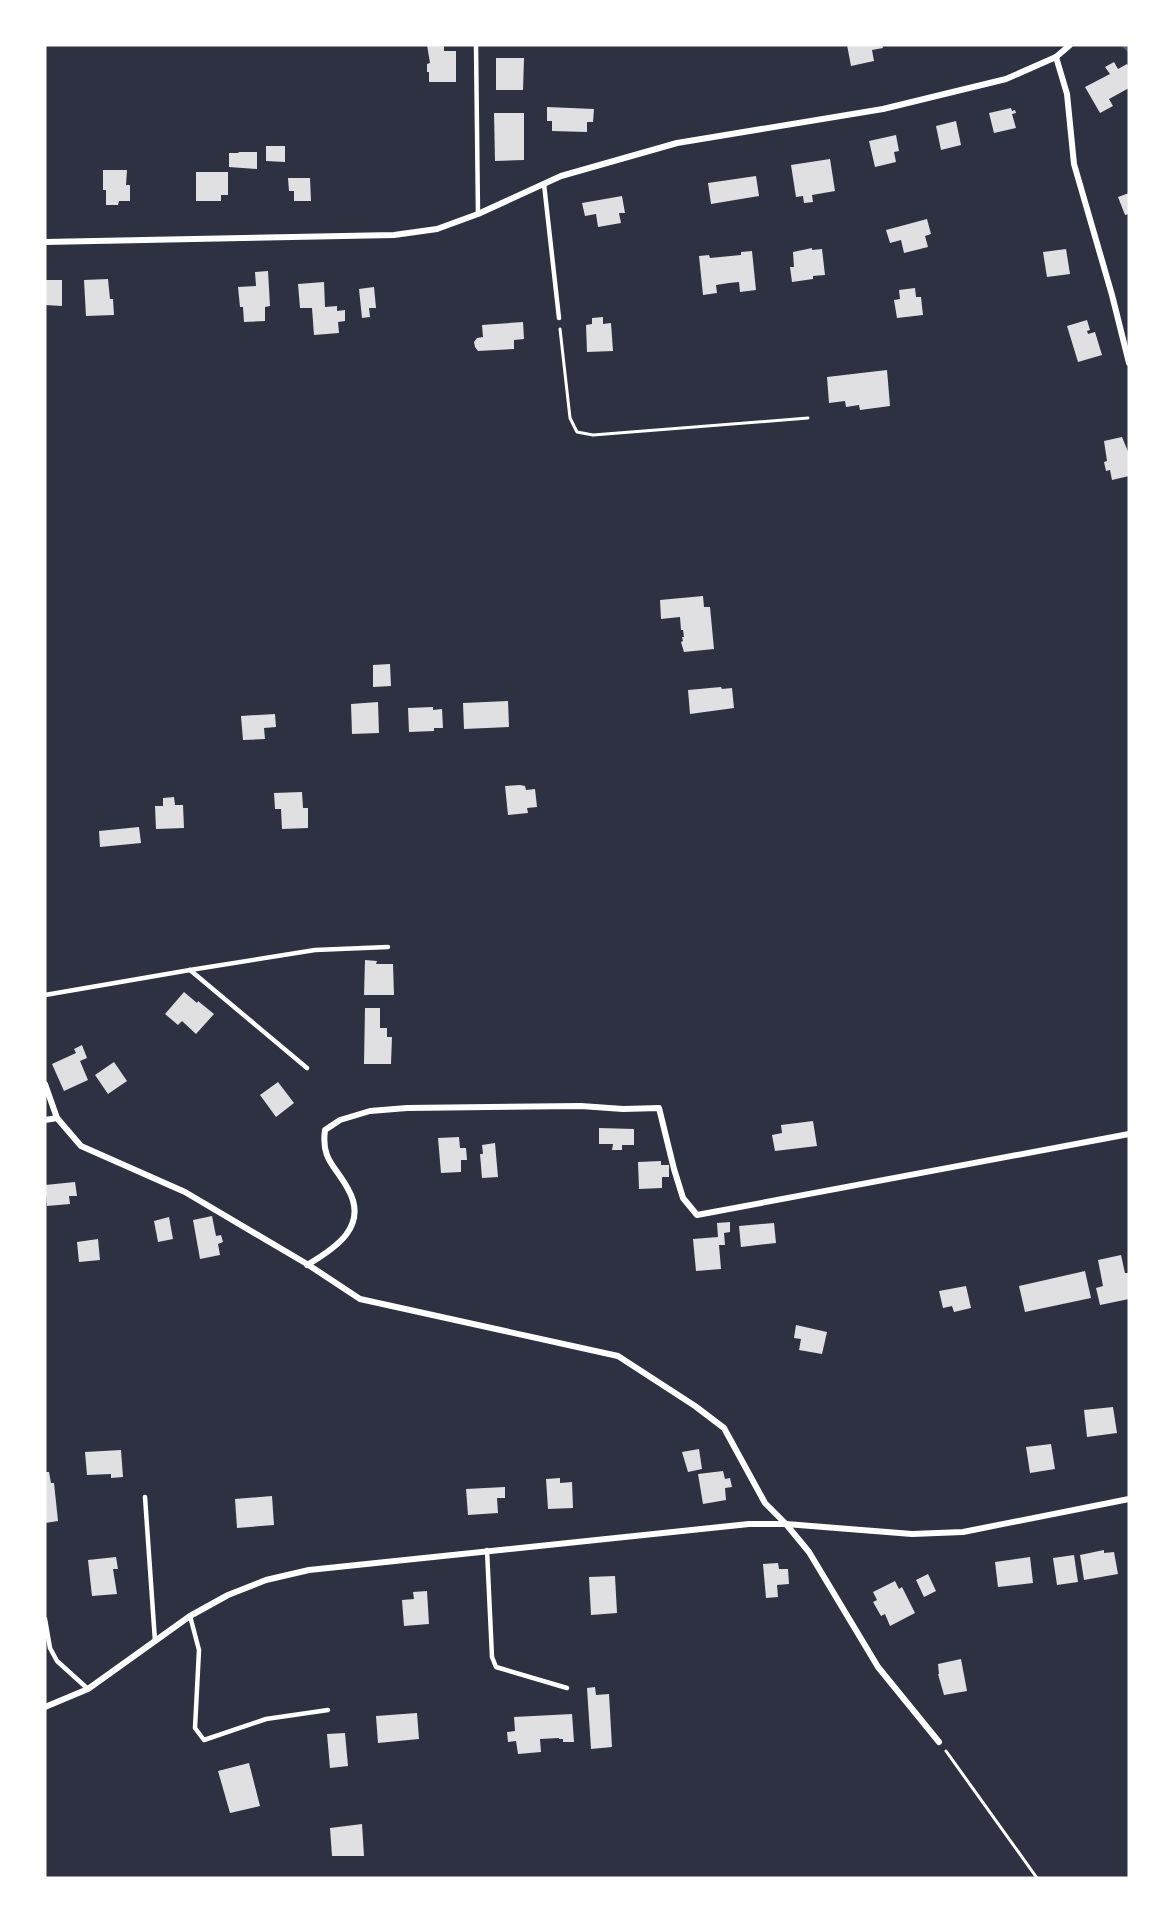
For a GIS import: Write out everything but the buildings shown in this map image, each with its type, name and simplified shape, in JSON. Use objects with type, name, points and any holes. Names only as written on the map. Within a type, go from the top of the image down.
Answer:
[{"type":"street","points":[[45,242],[394,235],[437,229],[478,214],[561,176],[677,143],[883,109],[1006,79],[1056,57],[1070,45]]},
{"type":"street","points":[[1056,57],[1067,94],[1074,164],[1129,363]]},
{"type":"street","points":[[45,1084],[57,1119],[81,1146],[185,1192],[307,1264],[360,1299],[618,1356],[695,1406],[724,1428],[765,1503],[809,1552],[878,1667],[939,1742]]},
{"type":"street","points":[[307,1264],[332,1250],[345,1237],[352,1226],[356,1212],[348,1188],[327,1158],[323,1143],[325,1130],[340,1120],[370,1111],[407,1108],[659,1108],[683,1198],[697,1215],[1129,1134]]},
{"type":"street","points":[[45,1120],[57,1119]]},
{"type":"street","points":[[45,1707],[88,1689],[190,1616],[228,1594],[266,1580],[309,1570],[749,1524],[786,1524],[912,1534],[963,1532],[1129,1499]]},
{"type":"lane","points":[[476,45],[478,214]]},
{"type":"lane","points":[[544,184],[559,318]]},
{"type":"lane","points":[[45,995],[315,950],[388,946]]},
{"type":"lane","points":[[190,970],[307,1068]]},
{"type":"lane","points":[[145,1497],[155,1641]]},
{"type":"lane","points":[[487,1550],[492,1657],[496,1666],[567,1688]]},
{"type":"lane","points":[[190,1616],[199,1650],[195,1728],[204,1740],[266,1719],[328,1710]]},
{"type":"lane","points":[[45,1619],[51,1648],[57,1662],[88,1689]]},
{"type":"path","points":[[559,318],[570,418],[577,432],[593,435],[808,418]]},
{"type":"path","points":[[939,1742],[1037,1878]]},
{"type":"waterway","points":[[1124,45],[1129,50]]}]
